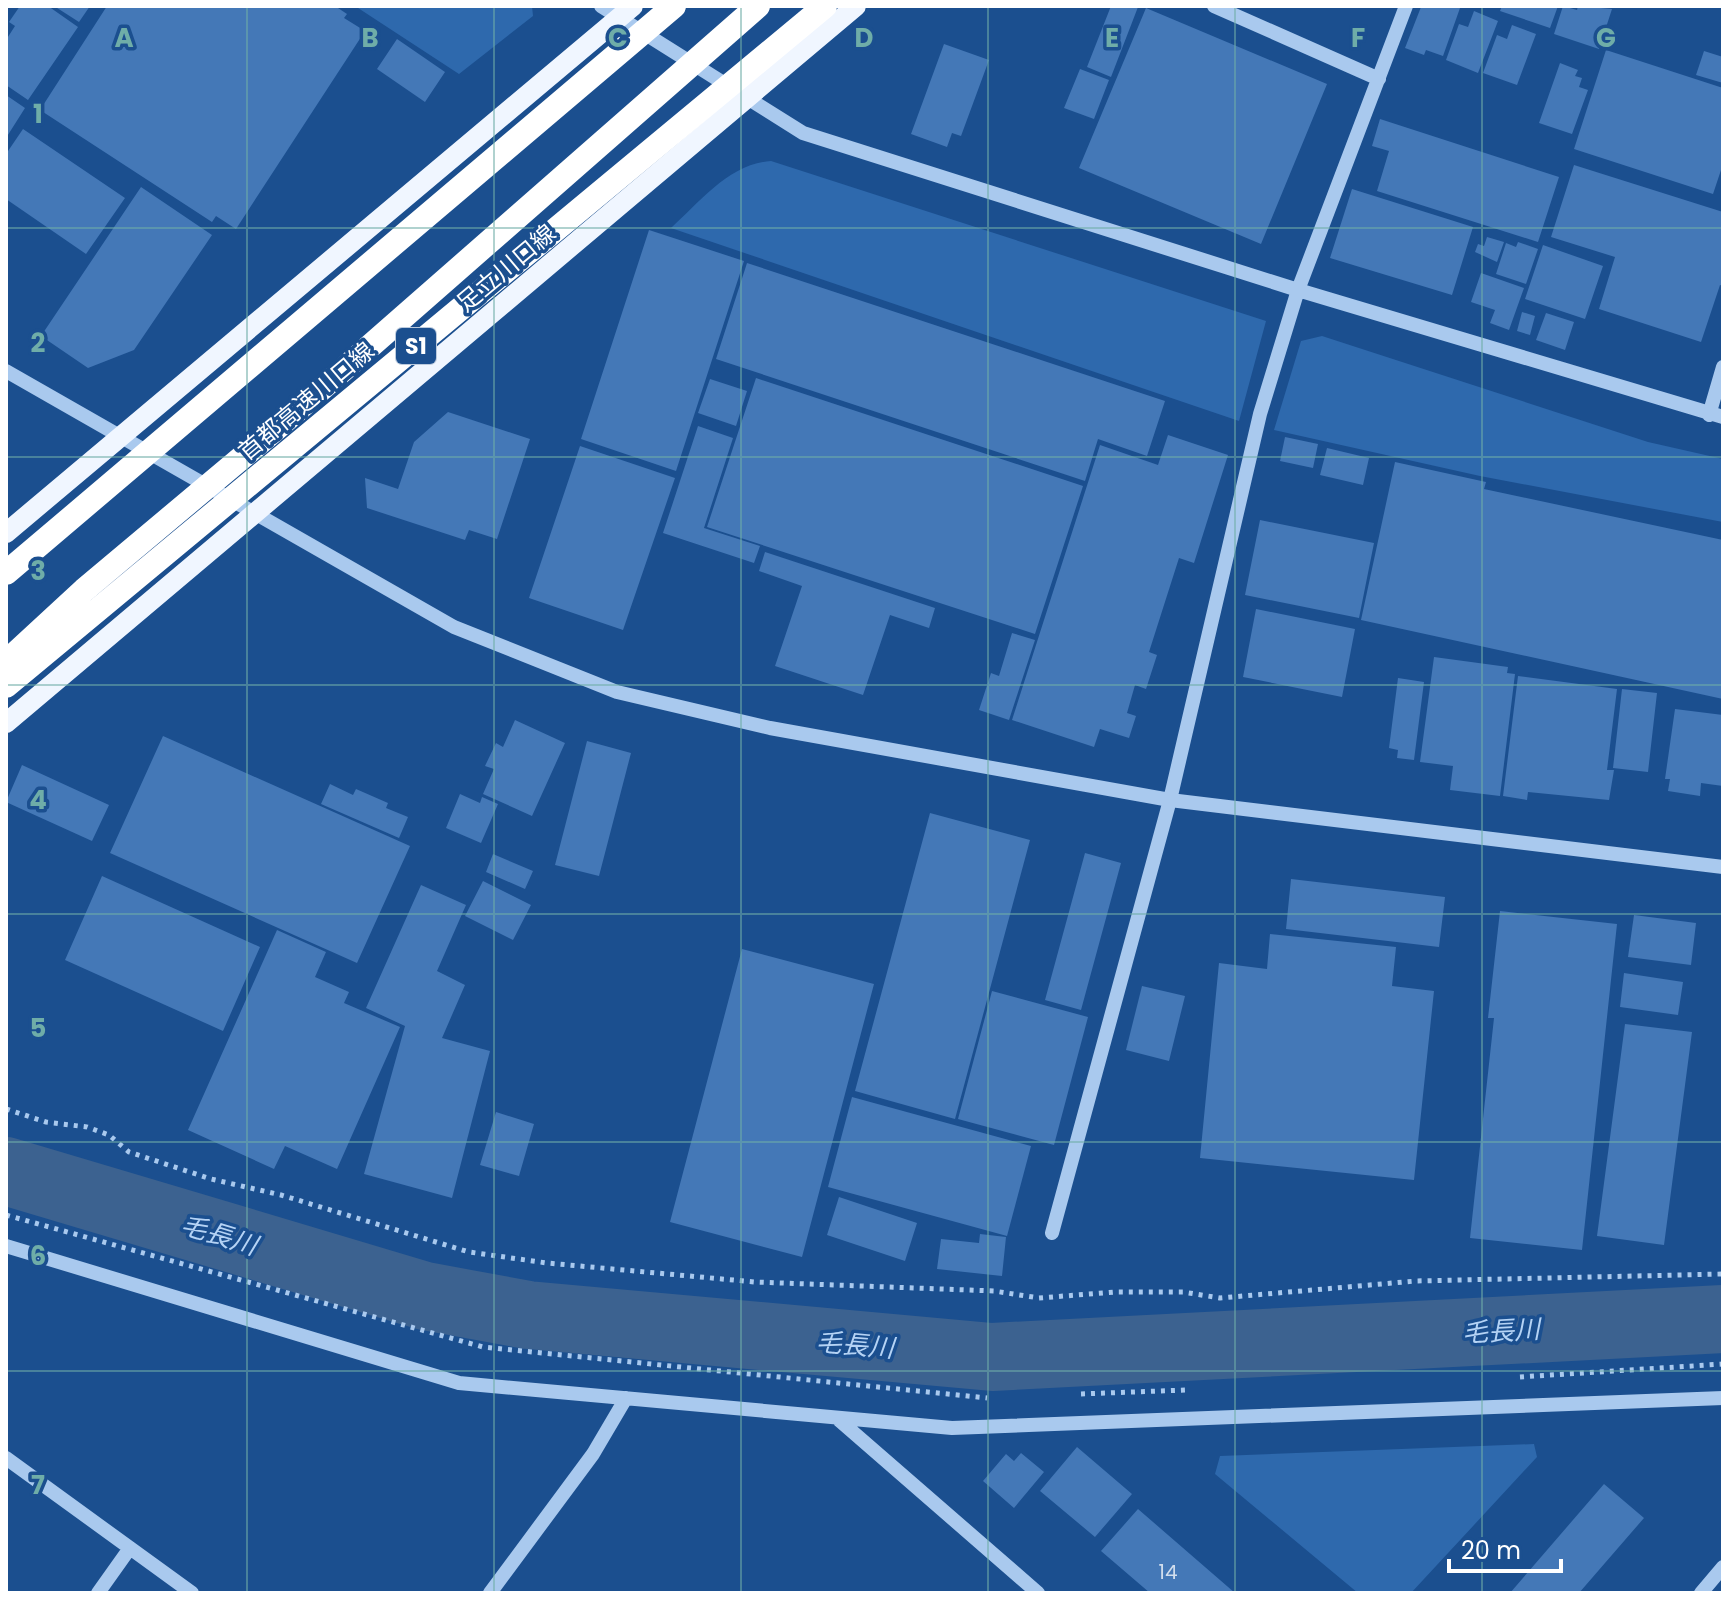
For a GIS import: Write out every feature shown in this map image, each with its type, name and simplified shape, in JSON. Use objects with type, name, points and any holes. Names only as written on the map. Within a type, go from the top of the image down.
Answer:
[{"type":"highway","points":[[6,573],[674,6]]},
{"type":"highway","points":[[6,662],[84,590],[271,433],[758,6]]},
{"type":"highway","name":"首都高速川口線","points":[[6,686],[825,6]]},
{"type":"main road","name":"足立川口線","points":[[6,723],[856,6]]},
{"type":"main road","points":[[6,533],[626,12]]},
{"type":"street","points":[[601,6],[626,12],[803,133],[1298,290],[1716,416],[1723,367]]},
{"type":"street","points":[[1214,6],[1379,79]]},
{"type":"street","points":[[1052,1233],[1170,800],[1260,414],[1298,290],[1406,6]]},
{"type":"street","points":[[6,371],[454,627],[617,692],[770,728],[1170,800],[1723,867]]},
{"type":"street","points":[[6,1246],[459,1383],[838,1420],[952,1428],[1723,1398]]},
{"type":"street","points":[[490,1593],[593,1454],[626,1398]]},
{"type":"street","points":[[838,1420],[1038,1593]]},
{"type":"street","points":[[6,1458],[192,1593]]},
{"type":"street","points":[[98,1593],[130,1548]]},
{"type":"street","points":[[1701,1593],[1723,1567]]},
{"type":"path","points":[[6,1109],[46,1122],[87,1127],[109,1135],[129,1152],[211,1179],[281,1195],[469,1252],[547,1263],[755,1282],[994,1291],[1039,1298],[1129,1292],[1183,1292],[1220,1298],[1416,1281],[1723,1274]]},
{"type":"path","points":[[6,1215],[483,1347],[1000,1397]]},
{"type":"path","points":[[1508,1377],[1723,1364]]},
{"type":"path","points":[[1075,1394],[1190,1389]]},
{"type":"shaded area","points":[[355,6],[532,6],[533,16],[459,74]]},
{"type":"shaded area","points":[[771,161],[1266,321],[1239,421],[671,228],[729,176]]},
{"type":"shaded area","points":[[1322,336],[1648,442],[1723,459],[1723,522],[1480,476],[1274,430],[1301,341]]},
{"type":"shaded area","points":[[1534,1444],[1537,1457],[1411,1593],[1358,1593],[1215,1474],[1220,1456]]},
{"type":"building","points":[[20,6],[48,6],[78,27],[28,100],[6,85],[6,40],[15,26],[9,22]]},
{"type":"building","points":[[54,6],[90,6],[79,22]]},
{"type":"building","points":[[107,6],[335,6],[347,14],[344,18],[365,31],[236,229],[216,216],[212,222],[40,110]]},
{"type":"building","points":[[1111,6],[1138,7],[1111,77],[1087,67]]},
{"type":"building","points":[[1502,6],[1558,6],[1550,28],[1500,11]]},
{"type":"building","points":[[1563,6],[1577,10],[1578,6],[1612,9],[1599,49],[1554,34]]},
{"type":"building","points":[[1421,7],[1460,8],[1443,56],[1426,50],[1424,55],[1405,48]]},
{"type":"building","points":[[1146,8],[1327,84],[1261,244],[1079,168]]},
{"type":"building","points":[[1474,11],[1498,21],[1478,73],[1446,60],[1459,24],[1468,27]]},
{"type":"building","points":[[1512,25],[1536,34],[1517,85],[1483,73],[1497,35],[1507,39]]},
{"type":"building","points":[[397,39],[445,72],[425,102],[377,69]]},
{"type":"building","points":[[944,44],[989,60],[961,136],[952,133],[947,147],[911,134]]},
{"type":"building","points":[[1606,50],[1723,88],[1723,164],[1713,194],[1574,149]]},
{"type":"building","points":[[1704,51],[1723,57],[1723,83],[1696,75]]},
{"type":"building","points":[[1560,63],[1578,70],[1575,76],[1582,78],[1579,87],[1588,90],[1572,134],[1539,123]]},
{"type":"building","points":[[1080,69],[1109,80],[1094,119],[1064,108]]},
{"type":"building","points":[[6,95],[25,108],[6,138]]},
{"type":"building","points":[[1380,119],[1559,177],[1538,242],[1377,191],[1389,151],[1372,146]]},
{"type":"building","points":[[23,129],[125,198],[86,254],[6,199],[6,154]]},
{"type":"building","points":[[1574,165],[1723,212],[1723,286],[1720,285],[1701,342],[1599,309],[1615,257],[1551,237]]},
{"type":"building","points":[[141,187],[212,235],[134,350],[88,368],[41,336]]},
{"type":"building","points":[[1352,189],[1473,227],[1452,295],[1330,258]]},
{"type":"building","points":[[649,230],[744,261],[676,471],[581,439]]},
{"type":"building","points":[[1487,237],[1504,242],[1497,262],[1475,252],[1478,244],[1484,246]]},
{"type":"building","points":[[1518,242],[1538,249],[1526,284],[1496,274],[1506,243],[1516,247]]},
{"type":"building","points":[[1543,245],[1603,266],[1585,319],[1525,299]]},
{"type":"building","points":[[747,263],[1165,401],[1147,456],[1098,439],[1085,481],[716,359]]},
{"type":"building","points":[[1481,273],[1524,288],[1509,330],[1490,323],[1495,310],[1471,302]]},
{"type":"building","points":[[1522,312],[1535,316],[1530,335],[1517,331]]},
{"type":"building","points":[[1546,313],[1574,322],[1565,350],[1536,340]]},
{"type":"building","points":[[756,378],[1083,486],[1035,634],[707,527]]},
{"type":"building","points":[[710,379],[747,391],[736,426],[698,413]]},
{"type":"building","points":[[448,412],[530,439],[497,539],[469,530],[465,540],[367,508],[365,478],[398,489],[414,442]]},
{"type":"building","points":[[698,426],[733,438],[704,528],[760,546],[754,563],[663,533]]},
{"type":"building","points":[[1168,435],[1228,455],[1194,563],[1179,558],[1149,652],[1157,655],[1146,689],[1135,685],[1127,713],[1136,716],[1129,738],[1100,729],[1094,747],[1012,720],[1100,445],[1158,465]]},
{"type":"building","points":[[1285,437],[1318,444],[1313,468],[1280,461]]},
{"type":"building","points":[[580,446],[675,478],[623,630],[529,598]]},
{"type":"building","points":[[1327,448],[1369,458],[1363,485],[1320,475]]},
{"type":"building","points":[[1395,462],[1486,482],[1484,489],[1723,540],[1723,699],[1361,620]]},
{"type":"building","points":[[1260,520],[1374,543],[1359,618],[1245,595]]},
{"type":"building","points":[[765,552],[935,608],[929,628],[890,615],[863,695],[775,666],[802,586],[759,571]]},
{"type":"building","points":[[1256,609],[1355,629],[1342,697],[1243,677]]},
{"type":"building","points":[[1012,633],[1035,640],[1009,720],[979,710],[991,673],[999,676]]},
{"type":"building","points":[[1434,657],[1508,667],[1507,673],[1515,674],[1500,796],[1450,790],[1453,766],[1420,762]]},
{"type":"building","points":[[1518,676],[1617,689],[1607,770],[1614,770],[1609,800],[1528,792],[1527,800],[1503,796]]},
{"type":"building","points":[[1398,678],[1424,682],[1414,760],[1397,758],[1398,750],[1389,748]]},
{"type":"building","points":[[1622,689],[1657,693],[1648,772],[1613,768]]},
{"type":"building","points":[[1675,709],[1723,715],[1723,786],[1701,783],[1700,796],[1668,791],[1670,779],[1665,779]]},
{"type":"building","points":[[515,720],[565,743],[532,816],[483,794],[494,769],[485,766],[496,743],[503,747]]},
{"type":"building","points":[[163,736],[410,846],[357,963],[110,853]]},
{"type":"building","points":[[587,741],[631,753],[599,876],[555,865]]},
{"type":"building","points":[[22,765],[109,805],[92,841],[6,802]]},
{"type":"building","points":[[330,784],[353,795],[356,789],[388,803],[386,808],[408,817],[399,838],[321,804]]},
{"type":"building","points":[[460,794],[480,803],[482,797],[498,804],[481,843],[446,828]]},
{"type":"building","points":[[930,813],[1030,840],[955,1119],[855,1091]]},
{"type":"building","points":[[1085,853],[1121,863],[1081,1010],[1045,1000]]},
{"type":"building","points":[[493,854],[533,871],[525,889],[486,872]]},
{"type":"building","points":[[102,876],[260,947],[223,1031],[65,960]]},
{"type":"building","points":[[1291,879],[1445,897],[1439,947],[1286,929]]},
{"type":"building","points":[[483,881],[531,905],[513,940],[465,916]]},
{"type":"building","points":[[421,885],[466,905],[437,971],[465,985],[442,1038],[490,1051],[452,1198],[364,1174],[405,1026],[366,1008]]},
{"type":"building","points":[[1500,911],[1617,924],[1582,1250],[1470,1238],[1494,1018],[1488,1018]]},
{"type":"building","points":[[1634,915],[1696,923],[1691,965],[1628,957]]},
{"type":"building","points":[[277,930],[326,952],[315,977],[349,992],[344,1003],[400,1027],[337,1169],[285,1146],[274,1169],[188,1130]]},
{"type":"building","points":[[1270,934],[1396,947],[1392,986],[1434,991],[1414,1180],[1200,1158],[1219,963],[1267,969]]},
{"type":"building","points":[[742,949],[874,984],[802,1257],[670,1222]]},
{"type":"building","points":[[1624,973],[1683,982],[1678,1015],[1620,1007]]},
{"type":"building","points":[[1142,986],[1185,996],[1169,1061],[1126,1050]]},
{"type":"building","points":[[992,991],[1088,1017],[1054,1145],[958,1119]]},
{"type":"building","points":[[1625,1024],[1692,1032],[1664,1245],[1597,1236]]},
{"type":"building","points":[[852,1097],[1031,1146],[1007,1236],[828,1187]]},
{"type":"building","points":[[496,1112],[534,1124],[519,1176],[480,1165]]},
{"type":"building","points":[[839,1197],[917,1223],[905,1261],[827,1235]]},
{"type":"building","points":[[980,1234],[1006,1237],[1002,1276],[937,1269],[941,1239],[979,1243]]},
{"type":"building","points":[[1077,1447],[1132,1494],[1095,1537],[1040,1491]]},
{"type":"building","points":[[1021,1453],[1044,1472],[1014,1508],[983,1481],[1006,1454],[1014,1461]]},
{"type":"building","points":[[1604,1484],[1644,1518],[1579,1593],[1510,1593]]},
{"type":"building","points":[[1138,1509],[1235,1593],[1150,1593],[1101,1551]]},
{"type":"waterway","name":"毛長川","points":[[6,1171],[425,1296],[528,1315],[992,1357],[1723,1319]]}]
